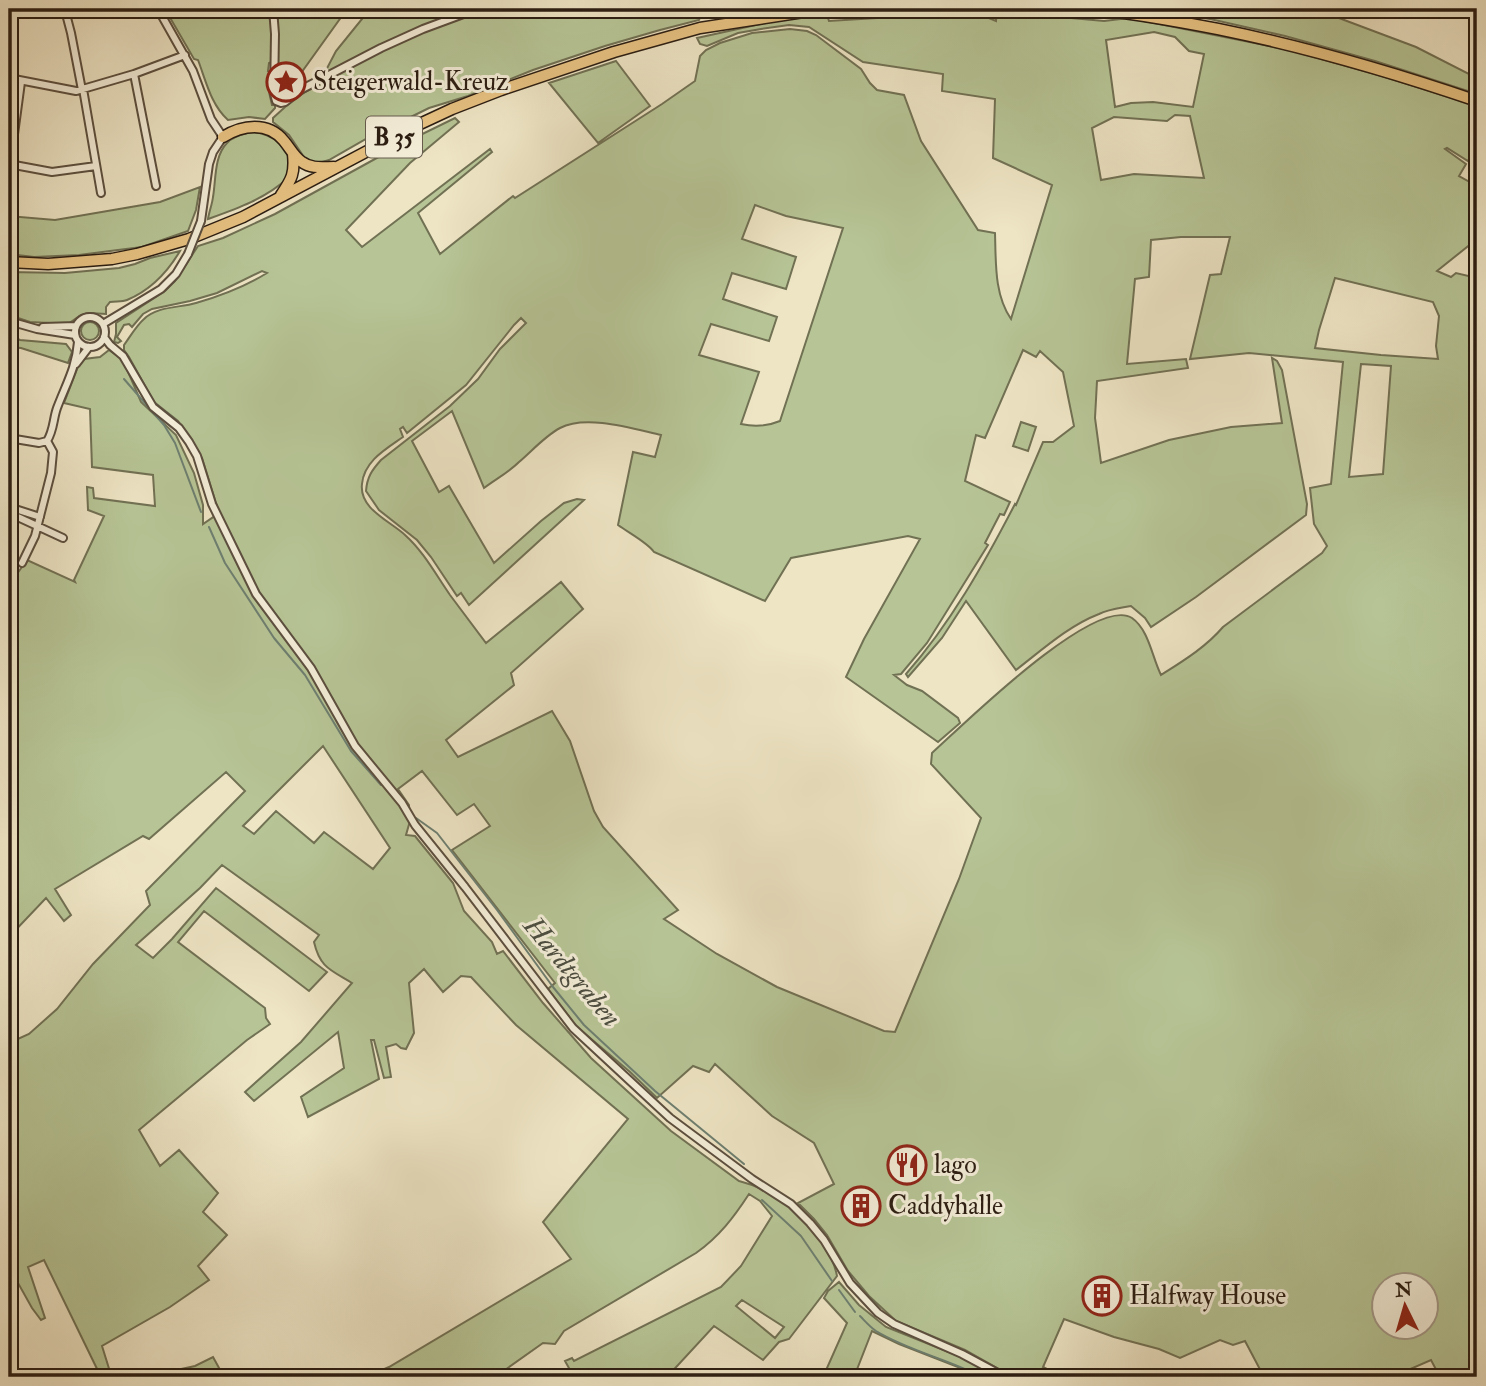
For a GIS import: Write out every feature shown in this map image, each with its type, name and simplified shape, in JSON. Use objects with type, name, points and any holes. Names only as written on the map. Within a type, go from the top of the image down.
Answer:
[{"type":"main road","name":"B 35","points":[[9,267],[137,254],[189,239],[243,218],[409,129],[513,86],[601,56],[700,28],[823,9]]},
{"type":"main road","points":[[1091,9],[1126,12],[1279,42],[1424,83],[1477,101]]},
{"type":"main road","points":[[223,137],[247,127],[269,129],[283,138],[303,164],[318,167],[338,166]]},
{"type":"main road","points":[[278,199],[291,180],[293,154]]},
{"type":"main road","name":"B 35","points":[[9,262],[25,264]]},
{"type":"street","points":[[33,9],[66,11],[101,193]]},
{"type":"street","points":[[103,324],[161,289],[176,274],[188,254],[201,220],[209,164],[223,137],[211,119],[185,55],[158,9]]},
{"type":"street","points":[[273,9],[274,94],[276,101],[281,103],[302,89],[381,48],[477,9]]},
{"type":"street","points":[[9,78],[76,91],[185,55]]},
{"type":"street","points":[[134,74],[156,186]]},
{"type":"street","points":[[21,82],[9,164],[52,172],[96,166]]},
{"type":"street","points":[[75,365],[76,326],[83,318],[99,320],[103,324],[104,337],[99,344]]},
{"type":"street","points":[[9,321],[77,339],[89,347]]},
{"type":"street","points":[[34,328],[76,326]]},
{"type":"street","points":[[104,337],[123,356],[153,407],[180,428],[189,442],[197,456],[212,504],[256,594],[311,667],[355,746],[402,803],[415,825],[573,1028],[670,1118],[791,1205],[824,1240],[844,1275],[878,1312],[894,1324],[962,1354],[1005,1377]]},
{"type":"street","points":[[9,438],[39,443],[47,441],[75,365],[89,347],[110,345]]},
{"type":"street","points":[[22,563],[35,536],[51,473],[53,452],[47,441]]},
{"type":"street","points":[[9,507],[40,517]]},
{"type":"street","points":[[9,513],[63,538]]},
{"type":"green space","points":[[165,9],[269,9],[273,34],[272,62],[269,63],[268,71],[271,71],[269,92],[275,108],[265,119],[249,117],[228,120],[222,114],[198,60],[194,59]]},
{"type":"green space","points":[[277,9],[347,9],[286,94],[277,91]]},
{"type":"green space","points":[[370,9],[703,9],[699,20],[605,46],[533,70],[468,96],[429,108],[329,160],[319,163],[306,160],[289,135],[273,122],[273,118],[296,97],[335,73],[323,76],[336,51]]},
{"type":"green space","points":[[712,9],[774,9],[712,17]]},
{"type":"green space","points":[[997,9],[1013,9],[1049,16],[1104,21],[1129,18],[1289,50],[1477,106],[1477,146],[1468,161],[1445,149],[1466,164],[1459,176],[1477,186],[1477,239],[1437,271],[1451,277],[1456,273],[1477,278],[1477,1377],[1440,1377],[1431,1360],[1392,1377],[1319,1377],[1297,1374],[1264,1377],[1245,1341],[1233,1345],[1220,1340],[1180,1358],[1064,1319],[1043,1367],[1062,1377],[1013,1377],[965,1350],[896,1321],[869,1296],[848,1271],[827,1235],[798,1203],[834,1184],[814,1143],[772,1116],[715,1064],[709,1072],[693,1066],[657,1098],[576,1026],[548,989],[555,983],[452,850],[490,826],[474,804],[457,815],[422,771],[398,789],[409,805],[410,821],[406,835],[415,836],[453,883],[464,911],[492,942],[497,954],[503,951],[543,1003],[591,1058],[671,1131],[739,1181],[767,1192],[801,1216],[826,1249],[837,1276],[789,1339],[779,1342],[763,1360],[714,1326],[667,1377],[574,1377],[565,1361],[572,1358],[574,1361],[721,1287],[741,1266],[772,1216],[760,1201],[749,1194],[726,1226],[696,1253],[564,1331],[555,1344],[543,1343],[495,1377],[366,1377],[389,1367],[571,1259],[543,1222],[628,1119],[516,1025],[471,977],[461,976],[443,992],[424,969],[409,983],[414,1033],[406,1049],[396,1044],[386,1047],[391,1077],[384,1078],[374,1040],[371,1040],[379,1079],[308,1117],[301,1097],[344,1068],[338,1032],[254,1101],[245,1092],[301,1042],[352,983],[323,963],[314,942],[319,935],[222,865],[136,945],[153,958],[216,888],[327,972],[309,991],[204,911],[178,942],[265,1008],[270,1024],[139,1130],[160,1166],[179,1150],[218,1193],[203,1212],[227,1235],[198,1266],[209,1280],[170,1307],[102,1346],[111,1375],[101,1377],[44,1260],[28,1267],[45,1318],[41,1320],[9,1270],[9,1043],[29,1034],[57,1009],[93,964],[150,905],[146,891],[245,791],[226,772],[149,839],[143,836],[55,889],[71,915],[64,921],[46,898],[9,937],[9,585],[27,560],[75,582],[104,516],[88,510],[87,487],[93,488],[94,498],[155,506],[153,475],[92,467],[90,409],[64,403],[79,364],[84,359],[100,357],[109,350],[123,360],[141,402],[176,435],[194,473],[203,505],[203,524],[219,513],[202,458],[178,421],[154,402],[124,350],[124,345],[149,315],[214,297],[267,273],[262,271],[217,293],[152,309],[143,314],[132,327],[129,324],[124,325],[117,337],[121,341],[114,342],[116,323],[165,291],[175,281],[198,246],[223,238],[275,214],[455,118],[459,122],[410,163],[346,230],[362,247],[490,149],[492,152],[418,213],[440,254],[513,196],[515,198],[695,81],[700,56],[706,50],[752,33],[790,29],[816,35],[861,69],[877,90],[904,95],[921,141],[978,230],[995,233],[1001,299],[1011,319],[1052,185],[993,158],[995,99],[942,91],[943,74],[863,62],[809,27],[789,25],[738,33],[707,46],[700,44],[697,38],[779,20],[827,15],[829,21],[910,16],[984,16],[996,21]],"holes":[[[1154,32],[1175,37],[1189,51],[1204,54],[1193,107],[1153,102],[1115,107],[1106,40]],[[1175,115],[1190,116],[1204,178],[1134,174],[1101,180],[1092,128],[1114,117],[1167,121]],[[755,205],[786,216],[843,228],[780,421],[771,424],[741,424],[759,372],[699,355],[711,324],[769,341],[777,317],[723,299],[732,273],[786,289],[796,257],[742,239]],[[1230,237],[1221,274],[1210,275],[1190,359],[1249,353],[1343,362],[1331,484],[1310,488],[1314,524],[1327,546],[1322,553],[1223,627],[1202,647],[1161,675],[1142,629],[1132,618],[1114,616],[1089,625],[1029,667],[932,753],[931,764],[981,818],[959,879],[895,1032],[884,1031],[777,987],[717,954],[664,919],[678,910],[603,827],[594,811],[570,741],[552,711],[458,757],[446,740],[514,685],[511,673],[583,609],[561,582],[486,643],[418,549],[365,501],[362,484],[371,462],[403,437],[400,429],[403,427],[407,433],[466,385],[521,318],[526,323],[500,349],[478,379],[450,406],[381,460],[368,482],[366,491],[379,510],[417,540],[457,596],[461,593],[469,605],[584,500],[564,503],[494,563],[449,486],[439,492],[412,441],[452,411],[484,488],[511,469],[549,435],[571,424],[596,422],[661,435],[655,457],[633,452],[618,525],[654,552],[765,601],[791,558],[908,536],[920,539],[846,677],[938,742],[960,723],[958,718],[922,691],[907,685],[894,675],[901,674],[927,643],[988,545],[985,543],[1000,514],[1004,515],[1010,502],[965,481],[976,435],[985,438],[1023,350],[1036,357],[1040,351],[1063,372],[1074,426],[1053,442],[1043,442],[1016,505],[952,614],[906,674],[908,677],[942,638],[966,601],[1016,670],[1066,632],[1107,611],[1131,606],[1151,627],[1306,515],[1307,504],[1282,370],[1272,358],[1282,423],[1231,427],[1169,440],[1101,463],[1095,418],[1097,381],[1188,368],[1186,359],[1127,364],[1135,279],[1149,277],[1151,240]],[[1335,278],[1433,302],[1439,316],[1436,346],[1438,359],[1315,348]],[[1361,364],[1391,366],[1383,474],[1349,477]],[[323,746],[390,848],[373,869],[324,832],[314,843],[276,811],[254,834],[243,826]],[[742,1300],[784,1327],[775,1338],[736,1306]]]},
{"type":"green space","points":[[1143,9],[1315,9],[1416,47],[1477,78],[1477,94],[1285,36],[1210,19]]},
{"type":"green space","points":[[616,61],[650,106],[598,143],[549,83]]},
{"type":"green space","points":[[252,132],[272,138],[282,146],[289,159],[288,178],[260,198],[208,219],[218,161],[223,148],[232,139]]},
{"type":"green space","points":[[200,187],[196,210],[188,231],[142,247],[79,255],[34,257],[9,254],[9,216],[55,220],[160,202]]},
{"type":"green space","points":[[180,251],[170,267],[151,286],[127,300],[110,302],[106,307],[106,314],[81,315],[68,324],[30,322],[9,315],[9,272],[65,273],[119,268]]},
{"type":"green space","points":[[86,322],[94,322],[99,331],[97,338],[86,340],[81,335],[81,327]]},
{"type":"green space","points":[[9,335],[20,340],[66,344],[72,352],[68,363],[21,348],[9,347]]},
{"type":"green space","points":[[1021,422],[1036,427],[1028,451],[1013,446]]},
{"type":"green space","points":[[839,1282],[859,1305],[886,1327],[966,1359],[999,1377],[978,1377],[872,1331],[854,1377],[823,1377],[847,1323],[824,1298]]},
{"type":"green space","points":[[213,1357],[224,1377],[157,1377],[163,1373],[195,1366]]},
{"type":"waterway","points":[[124,379],[164,425],[175,443],[201,512]]},
{"type":"waterway","name":"Hardtgraben","points":[[209,527],[225,563],[274,638],[305,675],[351,751],[381,785]]},
{"type":"waterway","name":"Hardtgraben","points":[[416,818],[437,833],[584,1025],[655,1091],[744,1164]]},
{"type":"waterway","name":"Hardtgraben","points":[[762,1200],[801,1236],[832,1281]]},
{"type":"waterway","name":"Hardtgraben","points":[[839,1290],[855,1312]]},
{"type":"waterway","name":"Hardtgraben","points":[[860,1316],[889,1338],[982,1377]]},
{"type":"place","name":"Steigerwald-Kreuz","points":[[286,82]]},
{"type":"place","name":"lago","points":[[907,1165]]},
{"type":"place","name":"Caddyhalle","points":[[861,1206]]},
{"type":"place","name":"Halfway House","points":[[1102,1296]]}]
